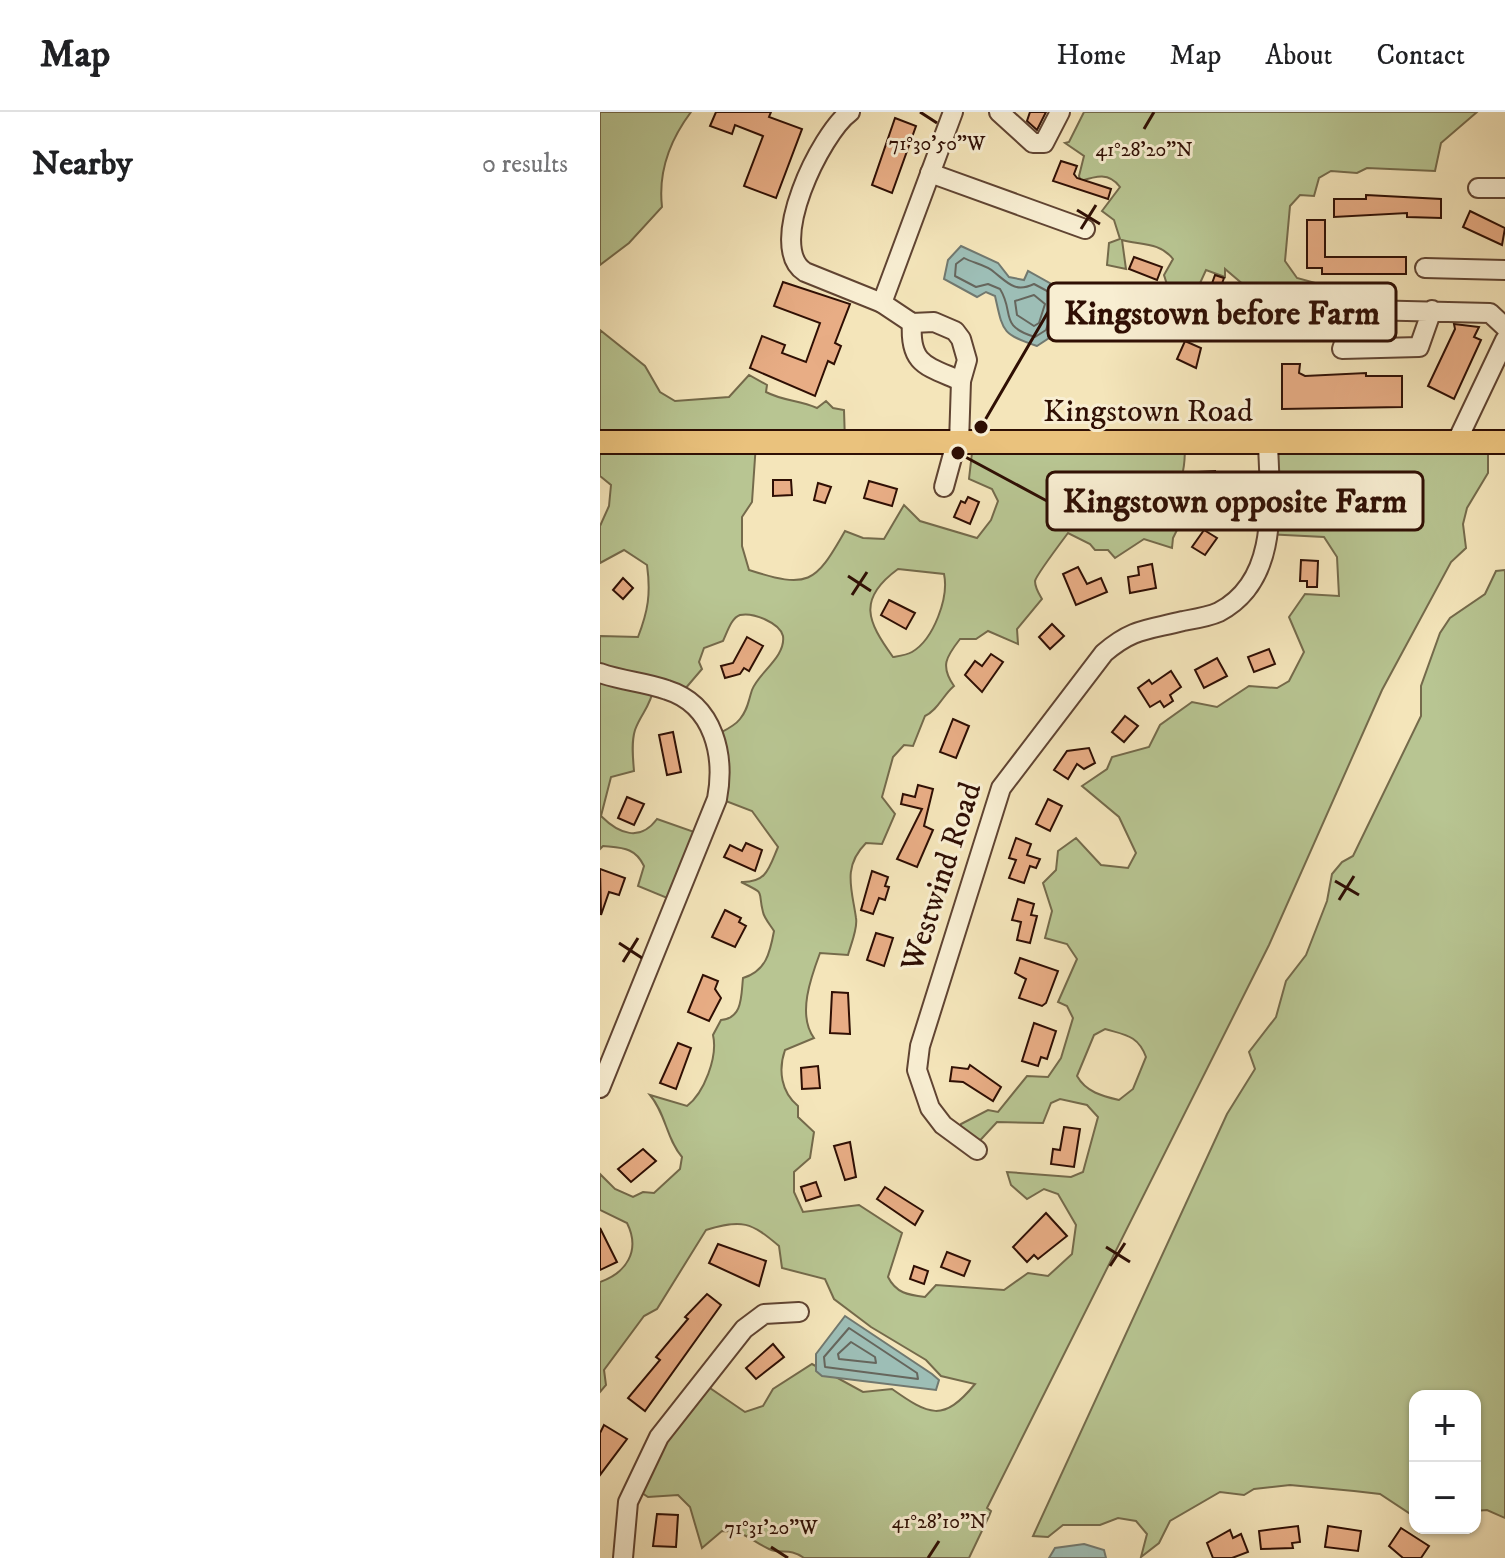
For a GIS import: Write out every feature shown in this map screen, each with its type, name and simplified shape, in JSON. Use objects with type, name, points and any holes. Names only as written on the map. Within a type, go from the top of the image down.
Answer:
[{"type":"main road","name":"Kingstown Road","points":[[600,442],[1505,442]]},
{"type":"street","points":[[850,112],[820,146],[798,205],[792,248],[796,264],[805,272],[882,303],[912,323],[934,322],[955,331],[965,348],[967,360],[961,381],[958,443],[944,487]]},
{"type":"street","points":[[882,303],[953,112]]},
{"type":"street","points":[[999,112],[1033,143],[1044,143],[1060,112]]},
{"type":"street","points":[[930,173],[1085,229]]},
{"type":"street","points":[[1478,188],[1505,188]]},
{"type":"street","points":[[1425,268],[1505,270]]},
{"type":"street","points":[[1432,310],[1419,347],[1342,349],[1351,323],[1360,312],[1432,310],[1490,313],[1505,327]]},
{"type":"street","points":[[912,323],[911,342],[918,359],[961,381]]},
{"type":"street","points":[[1457,441],[1505,340]]},
{"type":"street","name":"Westwind Road","points":[[977,1150],[943,1125],[930,1108],[917,1070],[933,999],[1001,788],[1104,653],[1123,637],[1142,628],[1217,613],[1251,584],[1262,564],[1266,546],[1270,505],[1268,444]]},
{"type":"street","points":[[600,673],[672,691],[688,703],[712,731],[721,751],[722,773],[717,799],[600,1088]]},
{"type":"street","points":[[623,1558],[628,1502],[659,1437],[744,1329],[764,1314],[799,1312]]},
{"type":"green space","points":[[600,112],[691,112],[667,157],[662,181],[662,207],[629,243],[600,265]]},
{"type":"green space","points":[[1084,112],[1477,112],[1441,143],[1435,171],[1367,168],[1357,173],[1331,171],[1319,178],[1314,196],[1300,195],[1290,206],[1285,261],[1297,278],[1319,284],[1304,300],[1301,308],[1303,321],[1291,336],[1265,303],[1225,269],[1225,277],[1206,270],[1195,294],[1198,304],[1170,294],[1164,275],[1173,259],[1156,247],[1122,240],[1126,269],[1107,265],[1109,243],[1120,239],[1114,220],[1102,211],[1120,187],[1107,177],[1081,181],[1079,176],[1084,156],[1065,143],[1069,142]]},
{"type":"green space","points":[[600,330],[645,366],[660,392],[675,401],[729,397],[749,375],[767,385],[766,392],[772,395],[817,408],[826,401],[833,408],[844,410],[845,442],[756,443],[752,502],[742,517],[742,546],[749,570],[769,576],[797,580],[808,578],[826,562],[845,531],[863,538],[884,539],[904,505],[920,521],[977,538],[991,520],[998,501],[992,489],[969,479],[973,444],[1185,444],[1183,471],[1173,497],[1184,516],[1173,538],[1172,548],[1144,539],[1115,558],[1108,550],[1095,550],[1090,544],[1068,533],[1035,581],[1042,599],[1017,629],[1018,644],[988,631],[976,639],[960,639],[951,651],[946,667],[954,686],[925,716],[913,746],[904,745],[893,757],[882,797],[895,814],[882,844],[866,843],[854,861],[850,879],[856,922],[848,955],[820,953],[816,963],[806,1007],[806,1018],[814,1038],[785,1050],[782,1073],[785,1087],[798,1106],[798,1117],[814,1132],[810,1158],[794,1172],[794,1192],[803,1212],[859,1205],[902,1233],[888,1277],[903,1292],[925,1297],[936,1285],[1004,1290],[1028,1273],[1048,1276],[1072,1254],[1076,1225],[1058,1194],[1044,1189],[1027,1199],[1011,1185],[1007,1172],[1071,1177],[1083,1172],[1098,1117],[1087,1105],[1060,1099],[1051,1103],[1043,1123],[997,1122],[974,1147],[958,1138],[961,1124],[988,1110],[998,1112],[1027,1076],[1048,1077],[1061,1058],[1073,1018],[1067,1006],[1058,1002],[1077,959],[1067,944],[1045,938],[1052,911],[1043,883],[1056,870],[1058,851],[1076,838],[1101,865],[1128,868],[1136,853],[1119,817],[1082,786],[1107,769],[1112,757],[1149,747],[1160,725],[1192,702],[1217,707],[1249,686],[1277,688],[1289,681],[1304,652],[1289,617],[1305,594],[1339,596],[1337,557],[1324,537],[1266,534],[1268,449],[1488,444],[1488,473],[1467,508],[1463,524],[1466,548],[1451,562],[1382,690],[1269,945],[987,1508],[991,1511],[969,1558],[804,1558],[769,1549],[743,1534],[722,1531],[702,1548],[690,1507],[678,1495],[648,1497],[636,1489],[701,1382],[745,1412],[763,1406],[773,1389],[812,1364],[863,1392],[892,1389],[916,1405],[935,1411],[954,1405],[975,1384],[941,1376],[926,1360],[871,1327],[834,1299],[825,1279],[782,1268],[779,1246],[753,1227],[729,1224],[706,1230],[657,1309],[644,1316],[604,1370],[606,1385],[600,1392],[600,1282],[624,1267],[632,1243],[627,1223],[600,1210],[600,1174],[615,1189],[633,1197],[643,1192],[654,1193],[680,1169],[682,1157],[650,1095],[687,1106],[699,1093],[711,1064],[713,1035],[721,1020],[737,1011],[743,978],[762,966],[771,947],[774,931],[764,914],[760,893],[741,882],[762,877],[778,847],[752,811],[718,798],[714,736],[735,724],[743,715],[755,684],[780,651],[783,636],[777,627],[765,620],[740,615],[732,622],[723,641],[704,648],[699,662],[702,669],[679,696],[654,687],[634,735],[634,771],[611,777],[601,816],[629,833],[644,831],[657,819],[700,834],[672,900],[638,886],[644,866],[636,855],[622,848],[603,846],[600,849],[600,636],[638,637],[648,602],[649,585],[647,565],[624,550],[600,563],[600,526],[609,506],[611,485],[600,476]],"holes":[[[898,569],[944,574],[945,583],[942,605],[927,638],[912,652],[893,657],[877,632],[870,611],[876,590]],[[1105,1029],[1135,1040],[1146,1057],[1133,1089],[1119,1100],[1090,1090],[1077,1076],[1094,1035]]]},
{"type":"green space","points":[[1505,570],[1505,1518],[1481,1510],[1481,1390],[1409,1390],[1409,1513],[1380,1494],[1290,1485],[1254,1489],[1244,1495],[1220,1492],[1170,1521],[1159,1543],[1141,1557],[1147,1534],[1136,1521],[1118,1518],[1100,1525],[1063,1525],[1048,1537],[1033,1536],[1227,1114],[1255,1069],[1249,1052],[1276,1017],[1286,981],[1306,955],[1327,901],[1332,874],[1342,862],[1353,856],[1421,716],[1421,686],[1440,633],[1450,618],[1485,594],[1496,571]]},
{"type":"water","points":[[961,246],[998,263],[1009,277],[1024,280],[1028,271],[1055,286],[1064,300],[1052,336],[1037,346],[1016,338],[1002,324],[995,296],[986,292],[977,297],[944,279],[948,260]]},
{"type":"water","points":[[845,1316],[932,1374],[939,1380],[936,1390],[822,1376],[816,1371],[816,1354]]},
{"type":"water","points":[[1084,1544],[1104,1550],[1106,1558],[1049,1558],[1055,1548]]},
{"type":"building","points":[[716,112],[771,112],[769,117],[802,129],[776,198],[744,186],[763,136],[735,125],[732,134],[710,126]]},
{"type":"building","points":[[1030,112],[1046,112],[1037,130],[1027,121]]},
{"type":"building","points":[[895,118],[916,126],[892,193],[872,185]]},
{"type":"building","points":[[1061,161],[1077,166],[1074,174],[1077,178],[1111,189],[1108,199],[1053,181]]},
{"type":"building","points":[[1366,195],[1441,199],[1441,218],[1407,217],[1407,213],[1334,217],[1334,199],[1366,199]]},
{"type":"building","points":[[1470,211],[1505,228],[1502,245],[1463,227]]},
{"type":"building","points":[[1307,220],[1325,220],[1325,257],[1406,257],[1406,274],[1322,274],[1322,268],[1307,268]]},
{"type":"building","points":[[1134,257],[1162,267],[1157,280],[1129,269]]},
{"type":"building","points":[[1215,275],[1224,278],[1213,309],[1204,306]]},
{"type":"building","points":[[783,282],[850,304],[835,343],[841,346],[834,364],[828,361],[815,396],[750,368],[762,336],[785,345],[782,353],[806,362],[820,323],[774,306]]},
{"type":"building","points":[[1454,324],[1479,327],[1474,337],[1481,340],[1454,399],[1428,386],[1455,329]]},
{"type":"building","points":[[1185,341],[1201,348],[1196,368],[1177,359]]},
{"type":"building","points":[[1282,364],[1300,364],[1299,373],[1305,376],[1366,373],[1366,376],[1402,376],[1402,407],[1282,409]]},
{"type":"building","points":[[1215,471],[1215,493],[1199,493],[1198,472]]},
{"type":"building","points":[[773,480],[791,480],[792,495],[773,496]]},
{"type":"building","points":[[869,481],[897,489],[892,506],[864,498]]},
{"type":"building","points":[[818,483],[831,487],[825,503],[814,500]]},
{"type":"building","points":[[968,497],[979,502],[970,524],[954,517],[961,501],[965,503]]},
{"type":"building","points":[[1204,530],[1217,538],[1205,555],[1192,547]]},
{"type":"building","points":[[1301,560],[1318,561],[1317,587],[1307,587],[1307,581],[1300,581]]},
{"type":"building","points":[[1152,564],[1156,588],[1130,593],[1128,577],[1139,575],[1138,567]]},
{"type":"building","points":[[1078,567],[1087,584],[1101,578],[1107,592],[1076,605],[1063,574]]},
{"type":"building","points":[[623,578],[633,588],[623,599],[613,590]]},
{"type":"building","points":[[889,600],[915,613],[906,629],[881,615]]},
{"type":"building","points":[[1052,624],[1064,636],[1050,649],[1039,637]]},
{"type":"building","points":[[747,637],[763,646],[749,671],[744,668],[740,674],[725,678],[721,666],[733,663]]},
{"type":"building","points":[[1269,649],[1275,664],[1254,672],[1248,657]]},
{"type":"building","points":[[991,654],[1003,662],[982,692],[965,675],[975,661],[982,666]]},
{"type":"building","points":[[1217,658],[1227,676],[1204,688],[1195,670]]},
{"type":"building","points":[[1171,671],[1181,687],[1170,695],[1173,701],[1164,707],[1160,701],[1150,707],[1138,688],[1149,680],[1152,684]]},
{"type":"building","points":[[1125,716],[1138,726],[1124,742],[1112,732]]},
{"type":"building","points":[[953,719],[969,726],[956,758],[940,752]]},
{"type":"building","points":[[673,732],[681,772],[667,775],[659,735]]},
{"type":"building","points":[[1089,748],[1095,763],[1084,769],[1077,764],[1068,779],[1054,770],[1067,751]]},
{"type":"building","points":[[918,785],[933,789],[924,826],[933,830],[917,867],[897,859],[922,809],[901,804],[903,794],[915,797]]},
{"type":"building","points":[[627,797],[644,804],[634,825],[618,818]]},
{"type":"building","points":[[1048,799],[1062,806],[1050,831],[1036,824]]},
{"type":"building","points":[[1016,838],[1031,844],[1027,855],[1040,859],[1036,868],[1030,866],[1024,883],[1009,878],[1016,860],[1009,858]]},
{"type":"building","points":[[746,843],[762,850],[755,871],[724,857],[730,845],[742,851]]},
{"type":"building","points":[[600,869],[625,878],[619,895],[609,892],[601,915]]},
{"type":"building","points":[[872,871],[888,877],[885,886],[889,887],[885,900],[879,898],[873,914],[861,910]]},
{"type":"building","points":[[1018,899],[1034,904],[1031,915],[1037,916],[1030,943],[1017,940],[1021,922],[1012,920]]},
{"type":"building","points":[[725,910],[741,918],[739,922],[746,926],[735,947],[712,937]]},
{"type":"building","points":[[876,933],[893,938],[884,966],[867,960]]},
{"type":"building","points":[[1020,958],[1058,971],[1042,1006],[1019,998],[1026,979],[1015,973]]},
{"type":"building","points":[[703,975],[718,981],[715,989],[721,998],[709,1021],[688,1012]]},
{"type":"building","points":[[832,992],[848,993],[850,1034],[830,1033]]},
{"type":"building","points":[[1034,1023],[1056,1031],[1047,1059],[1041,1057],[1038,1066],[1022,1061]]},
{"type":"building","points":[[678,1043],[691,1048],[676,1089],[660,1083]]},
{"type":"building","points":[[970,1065],[1001,1087],[993,1101],[963,1082],[950,1081],[952,1067],[968,1069]]},
{"type":"building","points":[[818,1066],[820,1088],[802,1089],[801,1068]]},
{"type":"building","points":[[1064,1127],[1080,1129],[1074,1167],[1051,1164],[1053,1149],[1060,1150]]},
{"type":"building","points":[[850,1142],[856,1177],[845,1180],[834,1146]]},
{"type":"building","points":[[643,1149],[656,1161],[631,1182],[618,1169]]},
{"type":"building","points":[[816,1182],[821,1196],[806,1201],[801,1187]]},
{"type":"building","points":[[885,1187],[923,1211],[915,1225],[877,1199]]},
{"type":"building","points":[[1046,1213],[1067,1236],[1038,1259],[1034,1255],[1027,1262],[1013,1247]]},
{"type":"building","points":[[600,1228],[617,1262],[600,1270]]},
{"type":"building","points":[[718,1244],[766,1261],[759,1286],[709,1263]]},
{"type":"building","points":[[947,1252],[970,1261],[964,1276],[941,1267]]},
{"type":"building","points":[[914,1266],[928,1271],[924,1284],[910,1279]]},
{"type":"building","points":[[707,1294],[721,1305],[645,1411],[628,1398],[660,1360],[656,1357],[688,1319],[685,1317]]},
{"type":"building","points":[[773,1344],[784,1357],[756,1379],[746,1368]]},
{"type":"building","points":[[604,1425],[627,1439],[600,1475],[600,1433]]},
{"type":"building","points":[[657,1514],[678,1515],[676,1547],[653,1546]]},
{"type":"building","points":[[1298,1526],[1300,1542],[1292,1543],[1293,1548],[1261,1549],[1259,1531]]},
{"type":"building","points":[[1328,1526],[1361,1531],[1358,1551],[1325,1547]]},
{"type":"building","points":[[1401,1528],[1429,1546],[1421,1558],[1403,1558],[1389,1546]]},
{"type":"building","points":[[1230,1530],[1233,1538],[1241,1534],[1248,1552],[1232,1558],[1213,1558],[1207,1543]]},
{"type":"place","name":"Kingstown before Farm","points":[[981,427]]},
{"type":"place","name":"Kingstown opposite Farm","points":[[958,453]]}]
